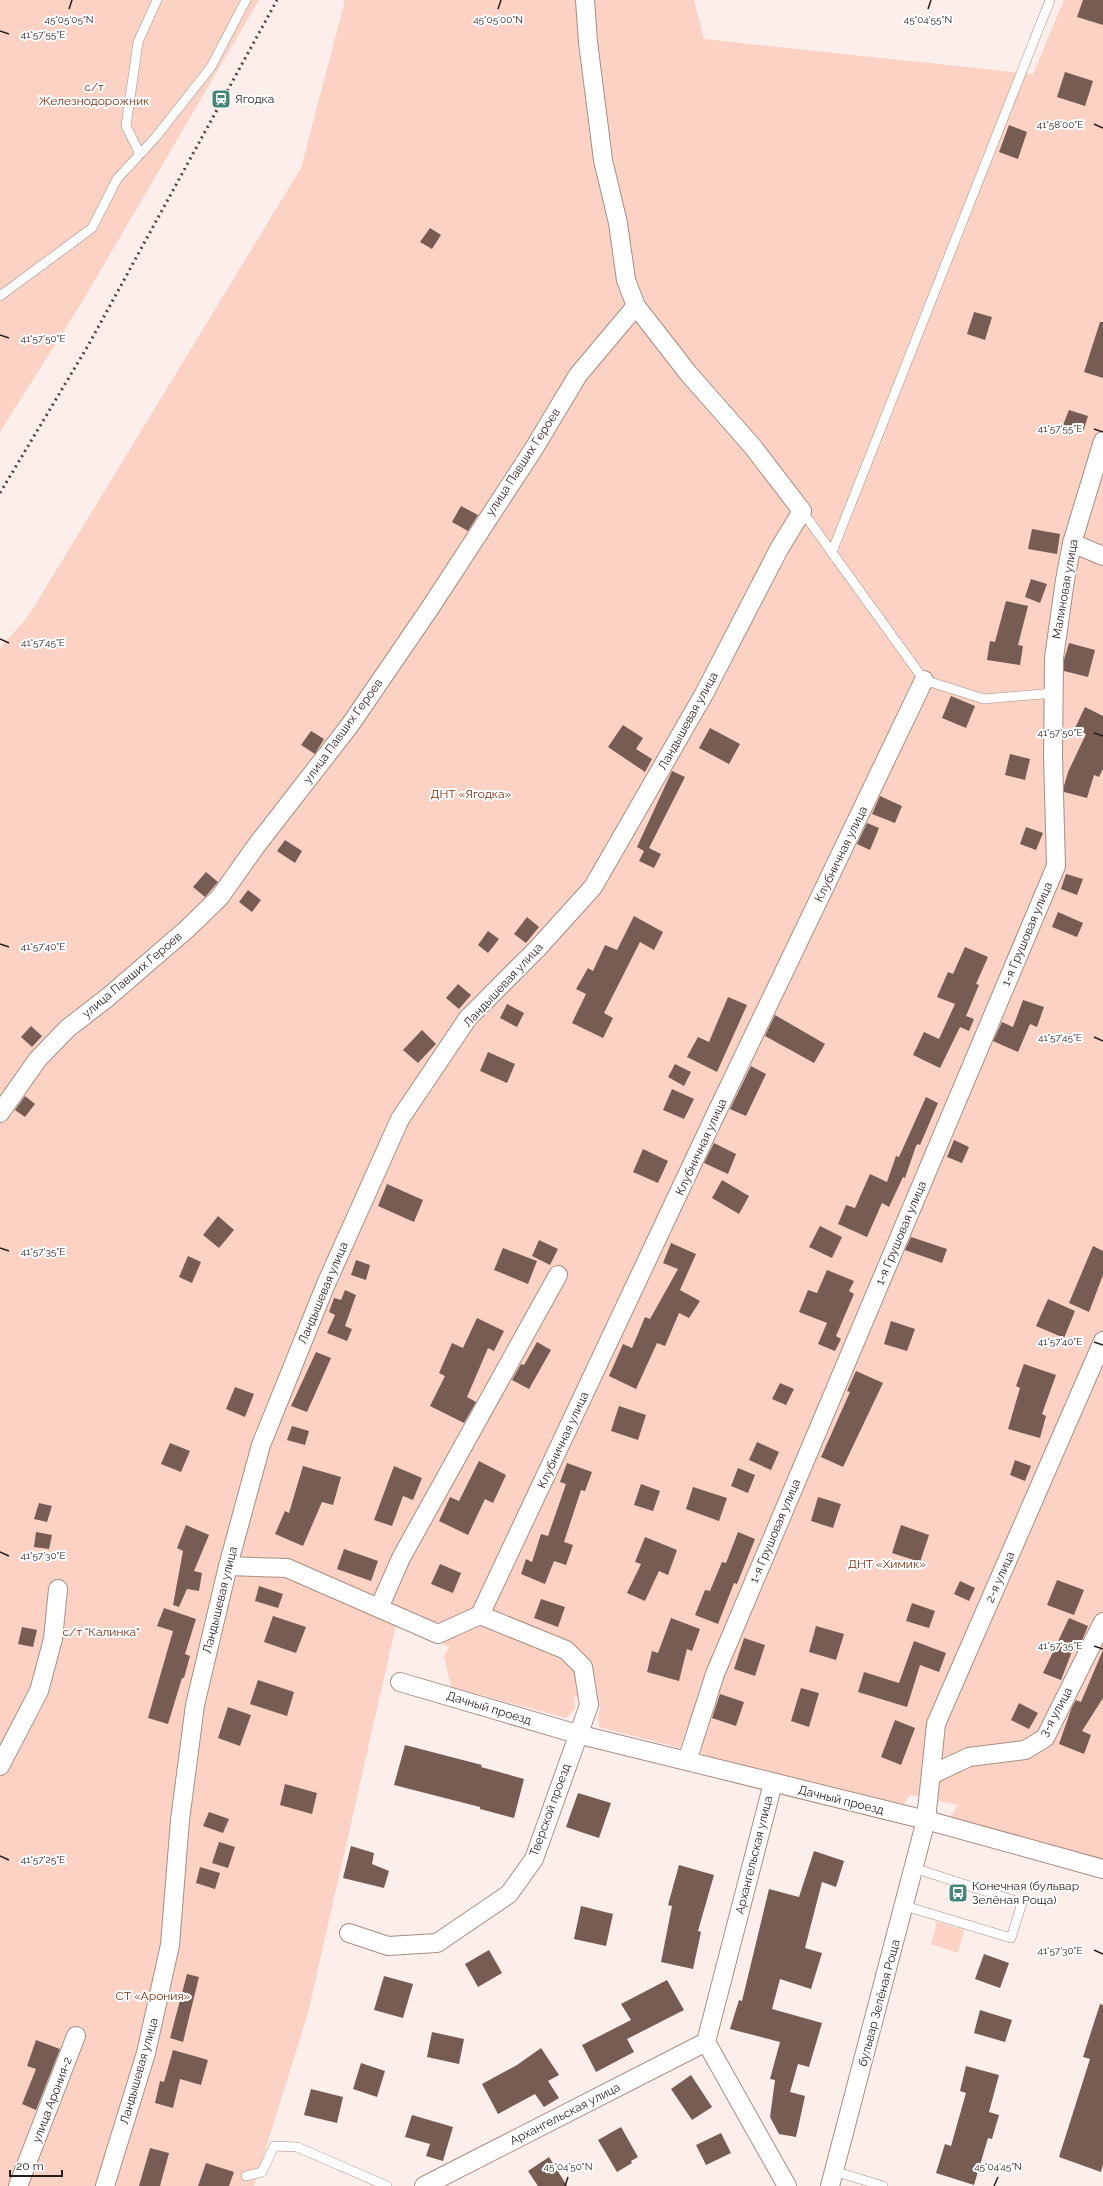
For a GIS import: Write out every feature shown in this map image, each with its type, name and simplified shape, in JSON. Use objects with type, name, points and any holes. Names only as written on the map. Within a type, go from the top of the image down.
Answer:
[{"type":"street","points":[[585,0],[588,42],[603,160],[618,222],[626,280],[636,306],[688,373],[753,447],[802,511]]},
{"type":"street","name":"улица Павших Героев","points":[[0,1113],[38,1059],[68,1028],[107,998],[187,929],[220,897],[256,846],[350,724],[430,608],[533,450],[578,374],[636,306]]},
{"type":"street","name":"Малиновая улица","points":[[1054,693],[1054,658],[1072,543],[1103,441]]},
{"type":"street","name":"Ландышевая улица","points":[[105,2186],[146,2053],[170,1945],[180,1820],[194,1705],[228,1566],[261,1444],[326,1284],[400,1119],[468,1018],[537,949],[593,887],[704,694],[779,549],[802,511]]},
{"type":"street","points":[[1072,543],[1103,556]]},
{"type":"street","name":"Клубничная улица","points":[[480,1615],[715,1115],[924,680]]},
{"type":"street","name":"1-я Грушовая улица","points":[[687,1761],[715,1674],[1056,866],[1053,756],[1054,693]]},
{"type":"street","points":[[379,1608],[401,1558],[558,1275]]},
{"type":"street","name":"2-я улица","points":[[926,1820],[936,1724],[1103,1341]]},
{"type":"street","points":[[228,1566],[287,1568],[438,1634],[480,1615],[566,1650],[583,1667],[589,1705],[577,1734]]},
{"type":"street","points":[[0,1766],[39,1691],[53,1639],[58,1588]]},
{"type":"street","name":"3-я улица","points":[[931,1775],[969,1757],[1025,1750],[1044,1738],[1103,1622]]},
{"type":"street","name":"Дачный проезд","points":[[400,1682],[577,1734],[926,1820],[1103,1869]]},
{"type":"street","name":"Тверской проезд","points":[[349,1934],[388,1946],[438,1943],[509,1894],[534,1859],[577,1734]]},
{"type":"street","name":"Архангельская улица","points":[[424,2186],[706,2042],[773,1783]]},
{"type":"street","name":"бульвар Зелёная Роща","points":[[832,2179],[905,1906],[926,1820]]},
{"type":"street","name":"улица Арония-2","points":[[18,2186],[76,2036]]},
{"type":"street","points":[[706,2042],[787,2186]]},
{"type":"lane","points":[[140,154],[126,126],[138,42],[157,0]]},
{"type":"lane","points":[[0,296],[92,228],[117,179],[155,138],[211,67],[246,0]]},
{"type":"lane","points":[[832,552],[1050,0]]},
{"type":"lane","points":[[802,511],[924,680],[984,699],[1054,693]]},
{"type":"lane","points":[[905,1906],[1011,1938],[1022,1903],[914,1868]]},
{"type":"lane","points":[[246,2176],[262,2172],[274,2146],[297,2148],[386,2186]]},
{"type":"lane","points":[[832,2179],[883,2186]]},
{"type":"green space","name":"с/т Железнодорожник","points":[[0,0],[259,0],[82,302],[0,432]]},
{"type":"green space","name":"ДНТ «Ягодка»","points":[[345,0],[694,0],[704,39],[1033,74],[1064,0],[1103,0],[1103,1864],[947,1822],[958,1805],[910,1795],[899,1811],[703,1758],[701,1749],[704,1736],[686,1730],[680,1748],[599,1727],[598,1715],[601,1706],[574,1696],[575,1709],[566,1718],[451,1687],[444,1656],[450,1647],[396,1625],[308,2013],[254,2186],[0,2186],[0,648],[29,615],[301,168]]},
{"type":"green space","points":[[937,1922],[964,1930],[958,1953],[931,1944]]},
{"type":"building","points":[[1083,0],[1103,0],[1103,25],[1077,17]]},
{"type":"building","points":[[1065,72],[1093,81],[1085,106],[1057,97]]},
{"type":"building","points":[[1009,125],[1027,132],[1018,159],[999,152]]},
{"type":"building","points":[[430,228],[441,235],[432,249],[420,242]]},
{"type":"building","points":[[974,312],[992,317],[985,340],[967,334]]},
{"type":"building","points":[[1100,322],[1103,322],[1103,378],[1084,372]]},
{"type":"building","points":[[1069,410],[1088,416],[1083,432],[1063,425]]},
{"type":"building","points":[[461,506],[478,515],[468,531],[452,522]]},
{"type":"building","points":[[1032,529],[1060,534],[1057,554],[1028,549]]},
{"type":"building","points":[[1031,579],[1047,584],[1040,603],[1025,597]]},
{"type":"building","points":[[1006,601],[1028,606],[1018,645],[1023,646],[1020,665],[987,660],[990,641],[995,642]]},
{"type":"building","points":[[1069,643],[1095,650],[1088,677],[1064,671],[1064,660]]},
{"type":"building","points":[[951,696],[975,706],[966,728],[942,718]]},
{"type":"building","points":[[1085,707],[1103,716],[1103,769],[1099,777],[1094,775],[1087,798],[1064,792],[1068,772],[1086,734],[1075,728]]},
{"type":"building","points":[[623,725],[643,738],[636,749],[652,759],[645,772],[608,747]]},
{"type":"building","points":[[710,728],[740,744],[729,764],[699,748]]},
{"type":"building","points":[[311,731],[324,739],[315,754],[301,745]]},
{"type":"building","points":[[1010,754],[1030,759],[1025,780],[1005,775]]},
{"type":"building","points":[[672,771],[685,777],[649,848],[661,854],[654,868],[639,861],[644,851],[637,847]]},
{"type":"building","points":[[880,796],[902,806],[895,823],[872,814]]},
{"type":"building","points":[[867,823],[879,828],[870,850],[857,844]]},
{"type":"building","points":[[1026,827],[1043,833],[1036,850],[1020,844]]},
{"type":"building","points":[[285,840],[302,851],[295,863],[277,851]]},
{"type":"building","points":[[206,872],[218,882],[205,897],[193,887]]},
{"type":"building","points":[[1066,874],[1083,879],[1077,895],[1061,889]]},
{"type":"building","points":[[248,890],[261,900],[252,912],[239,902]]},
{"type":"building","points":[[1058,912],[1083,923],[1077,937],[1052,927]]},
{"type":"building","points":[[634,916],[663,932],[654,950],[640,942],[604,1013],[613,1018],[603,1038],[572,1023],[586,994],[576,989],[588,968],[593,971],[605,945],[617,950]]},
{"type":"building","points":[[527,917],[539,927],[526,943],[514,934]]},
{"type":"building","points":[[488,931],[499,939],[488,953],[478,945]]},
{"type":"building","points":[[965,947],[988,957],[976,984],[979,985],[966,1016],[974,1019],[969,1031],[960,1027],[940,1068],[913,1055],[924,1032],[939,1039],[955,1004],[937,997],[948,972],[953,974]]},
{"type":"building","points":[[458,984],[471,995],[459,1009],[446,998]]},
{"type":"building","points":[[728,997],[747,1005],[717,1072],[687,1057],[698,1037],[709,1042]]},
{"type":"building","points":[[1023,1000],[1044,1007],[1037,1027],[1030,1024],[1018,1052],[993,1041],[1002,1022],[1013,1027]]},
{"type":"building","points":[[507,1004],[524,1013],[517,1027],[500,1018]]},
{"type":"building","points":[[775,1015],[825,1044],[814,1063],[765,1036]]},
{"type":"building","points":[[31,1026],[42,1036],[32,1047],[21,1037]]},
{"type":"building","points":[[422,1030],[436,1044],[418,1063],[403,1050]]},
{"type":"building","points":[[488,1052],[515,1064],[507,1083],[480,1071]]},
{"type":"building","points":[[675,1064],[691,1072],[684,1086],[668,1077]]},
{"type":"building","points":[[751,1066],[766,1074],[746,1116],[730,1109]]},
{"type":"building","points":[[672,1089],[694,1099],[684,1119],[663,1110]]},
{"type":"building","points":[[25,1096],[35,1104],[25,1117],[15,1110]]},
{"type":"building","points":[[926,1097],[938,1103],[920,1145],[918,1144],[916,1146],[905,1178],[903,1177],[889,1207],[882,1203],[867,1237],[838,1224],[846,1205],[855,1208],[870,1174],[887,1182],[896,1156],[899,1157]]},
{"type":"building","points":[[954,1140],[969,1147],[962,1163],[947,1157]]},
{"type":"building","points":[[714,1143],[736,1154],[728,1174],[704,1163]]},
{"type":"building","points":[[643,1149],[668,1161],[658,1183],[633,1172]]},
{"type":"building","points":[[722,1180],[749,1196],[739,1214],[712,1198]]},
{"type":"building","points":[[387,1184],[423,1200],[414,1222],[378,1206]]},
{"type":"building","points":[[218,1216],[234,1230],[219,1248],[203,1235]]},
{"type":"building","points":[[820,1226],[842,1237],[832,1258],[809,1247]]},
{"type":"building","points":[[911,1237],[947,1249],[942,1263],[905,1250]]},
{"type":"building","points":[[539,1240],[558,1249],[550,1265],[532,1256]]},
{"type":"building","points":[[671,1243],[696,1254],[680,1290],[700,1301],[689,1318],[679,1313],[665,1346],[657,1343],[636,1389],[609,1376],[623,1344],[632,1348],[645,1317],[650,1319],[678,1269],[663,1263]]},
{"type":"building","points":[[1093,1246],[1103,1251],[1103,1275],[1089,1312],[1069,1303]]},
{"type":"building","points":[[503,1248],[537,1261],[528,1284],[494,1270]]},
{"type":"building","points":[[188,1256],[201,1262],[192,1283],[179,1277]]},
{"type":"building","points":[[356,1260],[370,1265],[366,1280],[351,1275]]},
{"type":"building","points":[[827,1270],[854,1281],[849,1291],[854,1294],[836,1336],[841,1339],[835,1351],[818,1344],[827,1323],[799,1312],[808,1290],[817,1293]]},
{"type":"building","points":[[345,1290],[356,1295],[345,1326],[352,1329],[347,1341],[327,1333],[335,1315],[329,1312],[334,1298],[341,1300]]},
{"type":"building","points":[[1048,1299],[1075,1311],[1064,1338],[1036,1326]]},
{"type":"building","points":[[477,1318],[504,1331],[494,1351],[488,1348],[467,1397],[476,1402],[464,1423],[430,1406],[445,1376],[439,1373],[452,1343],[463,1348]]},
{"type":"building","points":[[891,1321],[915,1329],[907,1351],[884,1344]]},
{"type":"building","points":[[537,1342],[551,1350],[529,1389],[512,1380],[521,1364],[524,1365]]},
{"type":"building","points":[[316,1352],[331,1358],[307,1412],[291,1406]]},
{"type":"building","points":[[1024,1364],[1056,1375],[1042,1414],[1046,1416],[1040,1438],[1008,1429],[1020,1388],[1016,1386]]},
{"type":"building","points":[[856,1371],[883,1383],[843,1467],[821,1457],[850,1392],[847,1391]]},
{"type":"building","points":[[780,1383],[794,1389],[786,1405],[772,1399]]},
{"type":"building","points":[[235,1387],[254,1394],[245,1417],[226,1409]]},
{"type":"building","points":[[619,1406],[646,1415],[638,1440],[611,1431]]},
{"type":"building","points":[[292,1426],[309,1431],[305,1445],[287,1440]]},
{"type":"building","points":[[757,1442],[779,1452],[771,1470],[749,1460]]},
{"type":"building","points":[[170,1443],[190,1451],[181,1472],[161,1464]]},
{"type":"building","points":[[1015,1460],[1031,1466],[1025,1481],[1010,1475]]},
{"type":"building","points":[[479,1461],[506,1475],[493,1503],[485,1499],[468,1535],[439,1521],[450,1497],[459,1501]]},
{"type":"building","points":[[567,1463],[592,1472],[585,1491],[581,1490],[564,1542],[573,1545],[566,1565],[554,1561],[545,1584],[521,1574],[526,1559],[532,1562],[541,1534],[548,1536],[566,1484],[560,1482]]},
{"type":"building","points":[[303,1466],[341,1477],[333,1505],[322,1502],[303,1546],[275,1534],[285,1511],[289,1513]]},
{"type":"building","points":[[394,1466],[422,1478],[413,1500],[403,1496],[392,1526],[374,1520]]},
{"type":"building","points":[[738,1468],[755,1475],[748,1493],[731,1486]]},
{"type":"building","points":[[641,1484],[660,1491],[653,1511],[634,1505]]},
{"type":"building","points":[[693,1487],[727,1498],[719,1521],[686,1509]]},
{"type":"building","points":[[818,1497],[841,1504],[833,1528],[811,1521]]},
{"type":"building","points":[[39,1503],[52,1506],[47,1522],[34,1519]]},
{"type":"building","points":[[186,1525],[209,1535],[194,1571],[202,1573],[199,1591],[187,1589],[179,1607],[173,1605],[183,1551],[177,1548]]},
{"type":"building","points":[[901,1525],[929,1535],[920,1562],[892,1553]]},
{"type":"building","points":[[36,1532],[52,1535],[49,1549],[34,1547]]},
{"type":"building","points":[[738,1532],[755,1539],[737,1584],[734,1583],[718,1624],[695,1615],[705,1590],[710,1591],[722,1562],[726,1563]]},
{"type":"building","points":[[645,1537],[677,1550],[668,1575],[659,1571],[645,1601],[627,1593],[641,1564],[635,1562]]},
{"type":"building","points":[[344,1549],[378,1561],[371,1581],[337,1569]]},
{"type":"building","points":[[440,1564],[461,1573],[453,1593],[431,1584]]},
{"type":"building","points":[[1057,1580],[1084,1590],[1074,1615],[1047,1605]]},
{"type":"building","points":[[960,1581],[975,1588],[969,1601],[954,1594]]},
{"type":"building","points":[[259,1586],[283,1594],[278,1608],[255,1601]]},
{"type":"building","points":[[541,1599],[565,1607],[558,1627],[534,1618]]},
{"type":"building","points":[[912,1603],[935,1611],[929,1628],[906,1621]]},
{"type":"building","points":[[164,1608],[196,1619],[185,1654],[190,1656],[168,1724],[148,1718],[173,1631],[157,1626]]},
{"type":"building","points":[[273,1616],[306,1627],[296,1653],[264,1642]]},
{"type":"building","points":[[671,1618],[700,1629],[692,1651],[687,1649],[679,1681],[647,1672],[652,1651],[658,1653]]},
{"type":"building","points":[[1069,1618],[1088,1626],[1081,1643],[1076,1641],[1061,1680],[1043,1673]]},
{"type":"building","points":[[816,1626],[844,1634],[836,1660],[809,1652]]},
{"type":"building","points":[[22,1627],[37,1630],[33,1647],[18,1644]]},
{"type":"building","points":[[744,1638],[765,1645],[755,1676],[734,1669]]},
{"type":"building","points":[[914,1641],[946,1653],[939,1672],[920,1665],[907,1707],[858,1692],[864,1672],[899,1683]]},
{"type":"building","points":[[1103,1650],[1103,1698],[1082,1731],[1091,1735],[1084,1754],[1059,1744],[1072,1707],[1076,1700],[1081,1702]]},
{"type":"building","points":[[258,1680],[294,1692],[287,1716],[250,1704]]},
{"type":"building","points":[[801,1688],[819,1693],[809,1727],[791,1721]]},
{"type":"building","points":[[720,1694],[744,1702],[736,1726],[712,1718]]},
{"type":"building","points":[[1019,1703],[1038,1713],[1029,1729],[1011,1720]]},
{"type":"building","points":[[228,1707],[251,1715],[240,1746],[218,1738]]},
{"type":"building","points":[[895,1720],[915,1728],[901,1765],[881,1757]]},
{"type":"building","points":[[405,1745],[482,1765],[481,1767],[524,1779],[514,1818],[480,1809],[480,1807],[394,1785]]},
{"type":"building","points":[[285,1784],[317,1793],[312,1814],[280,1805]]},
{"type":"building","points":[[578,1793],[611,1803],[599,1838],[566,1827]]},
{"type":"building","points":[[209,1812],[229,1819],[223,1833],[203,1826]]},
{"type":"building","points":[[219,1842],[235,1847],[228,1868],[212,1863]]},
{"type":"building","points":[[351,1846],[374,1853],[372,1864],[389,1871],[384,1888],[343,1878]]},
{"type":"building","points":[[814,1851],[844,1861],[836,1887],[822,1882],[805,1948],[822,1953],[811,1989],[780,1979],[772,2009],[822,2023],[809,2067],[798,2064],[790,2092],[805,2096],[796,2137],[779,2134],[770,2117],[775,2080],[770,2079],[780,2042],[730,2029],[739,2000],[742,2001],[769,1889],[799,1897]]},
{"type":"building","points":[[679,1865],[714,1875],[698,1931],[701,1932],[693,1969],[661,1962],[672,1906],[668,1905]]},
{"type":"building","points":[[200,1867],[220,1873],[215,1889],[196,1883]]},
{"type":"building","points":[[581,1906],[613,1914],[606,1946],[574,1939]]},
{"type":"building","points":[[489,1950],[502,1973],[478,1987],[465,1964]]},
{"type":"building","points":[[984,1954],[1009,1963],[1000,1988],[975,1979]]},
{"type":"building","points":[[187,1974],[199,1977],[183,2042],[170,2038]]},
{"type":"building","points":[[384,1976],[413,1984],[403,2018],[374,2010]]},
{"type":"building","points":[[667,1980],[684,2010],[627,2039],[634,2052],[596,2072],[582,2045],[631,2020],[621,2004]]},
{"type":"building","points":[[1100,2004],[1103,2005],[1103,2164],[1101,2172],[1059,2157],[1090,2059],[1083,2057]]},
{"type":"building","points":[[980,2010],[1012,2020],[1005,2042],[974,2033]]},
{"type":"building","points":[[432,2032],[464,2039],[459,2064],[427,2057]]},
{"type":"building","points":[[36,2040],[60,2049],[36,2110],[22,2104],[36,2069],[27,2066]]},
{"type":"building","points":[[541,2048],[559,2075],[548,2081],[559,2098],[544,2107],[535,2094],[498,2114],[482,2084],[517,2065]]},
{"type":"building","points":[[173,2050],[208,2060],[201,2085],[180,2079],[173,2108],[155,2103],[160,2081],[164,2082]]},
{"type":"building","points":[[361,2063],[385,2071],[377,2097],[353,2089]]},
{"type":"building","points":[[966,2066],[999,2075],[989,2112],[999,2115],[992,2139],[988,2138],[974,2185],[936,2173],[945,2144],[951,2146],[966,2093],[960,2091]]},
{"type":"building","points":[[691,2075],[712,2107],[692,2120],[671,2089]]},
{"type":"building","points":[[311,2089],[343,2097],[337,2123],[304,2115]]},
{"type":"building","points":[[412,2115],[453,2127],[443,2161],[426,2156],[430,2144],[405,2137]]},
{"type":"building","points":[[621,2127],[638,2157],[631,2161],[632,2163],[617,2172],[598,2140]]},
{"type":"building","points":[[721,2133],[731,2153],[706,2165],[696,2145]]},
{"type":"building","points":[[150,2148],[169,2153],[160,2186],[139,2186]]},
{"type":"building","points":[[549,2157],[567,2186],[538,2186],[528,2171]]},
{"type":"building","points":[[206,2163],[234,2172],[229,2186],[198,2186]]},
{"type":"railway","points":[[0,493],[89,344],[277,0]]},
{"type":"place","name":"Ягодка","points":[[221,99]]},
{"type":"place","name":"Конечная (бульвар Зелёная Роща)","points":[[958,1893]]},
{"type":"park label","name":"ДНТ «Химик»","points":[[887,1564]]},
{"type":"park label","name":"с/т \"Калинка\"","points":[[101,1632]]},
{"type":"park label","name":"СТ «Арония»","points":[[153,1996]]}]
